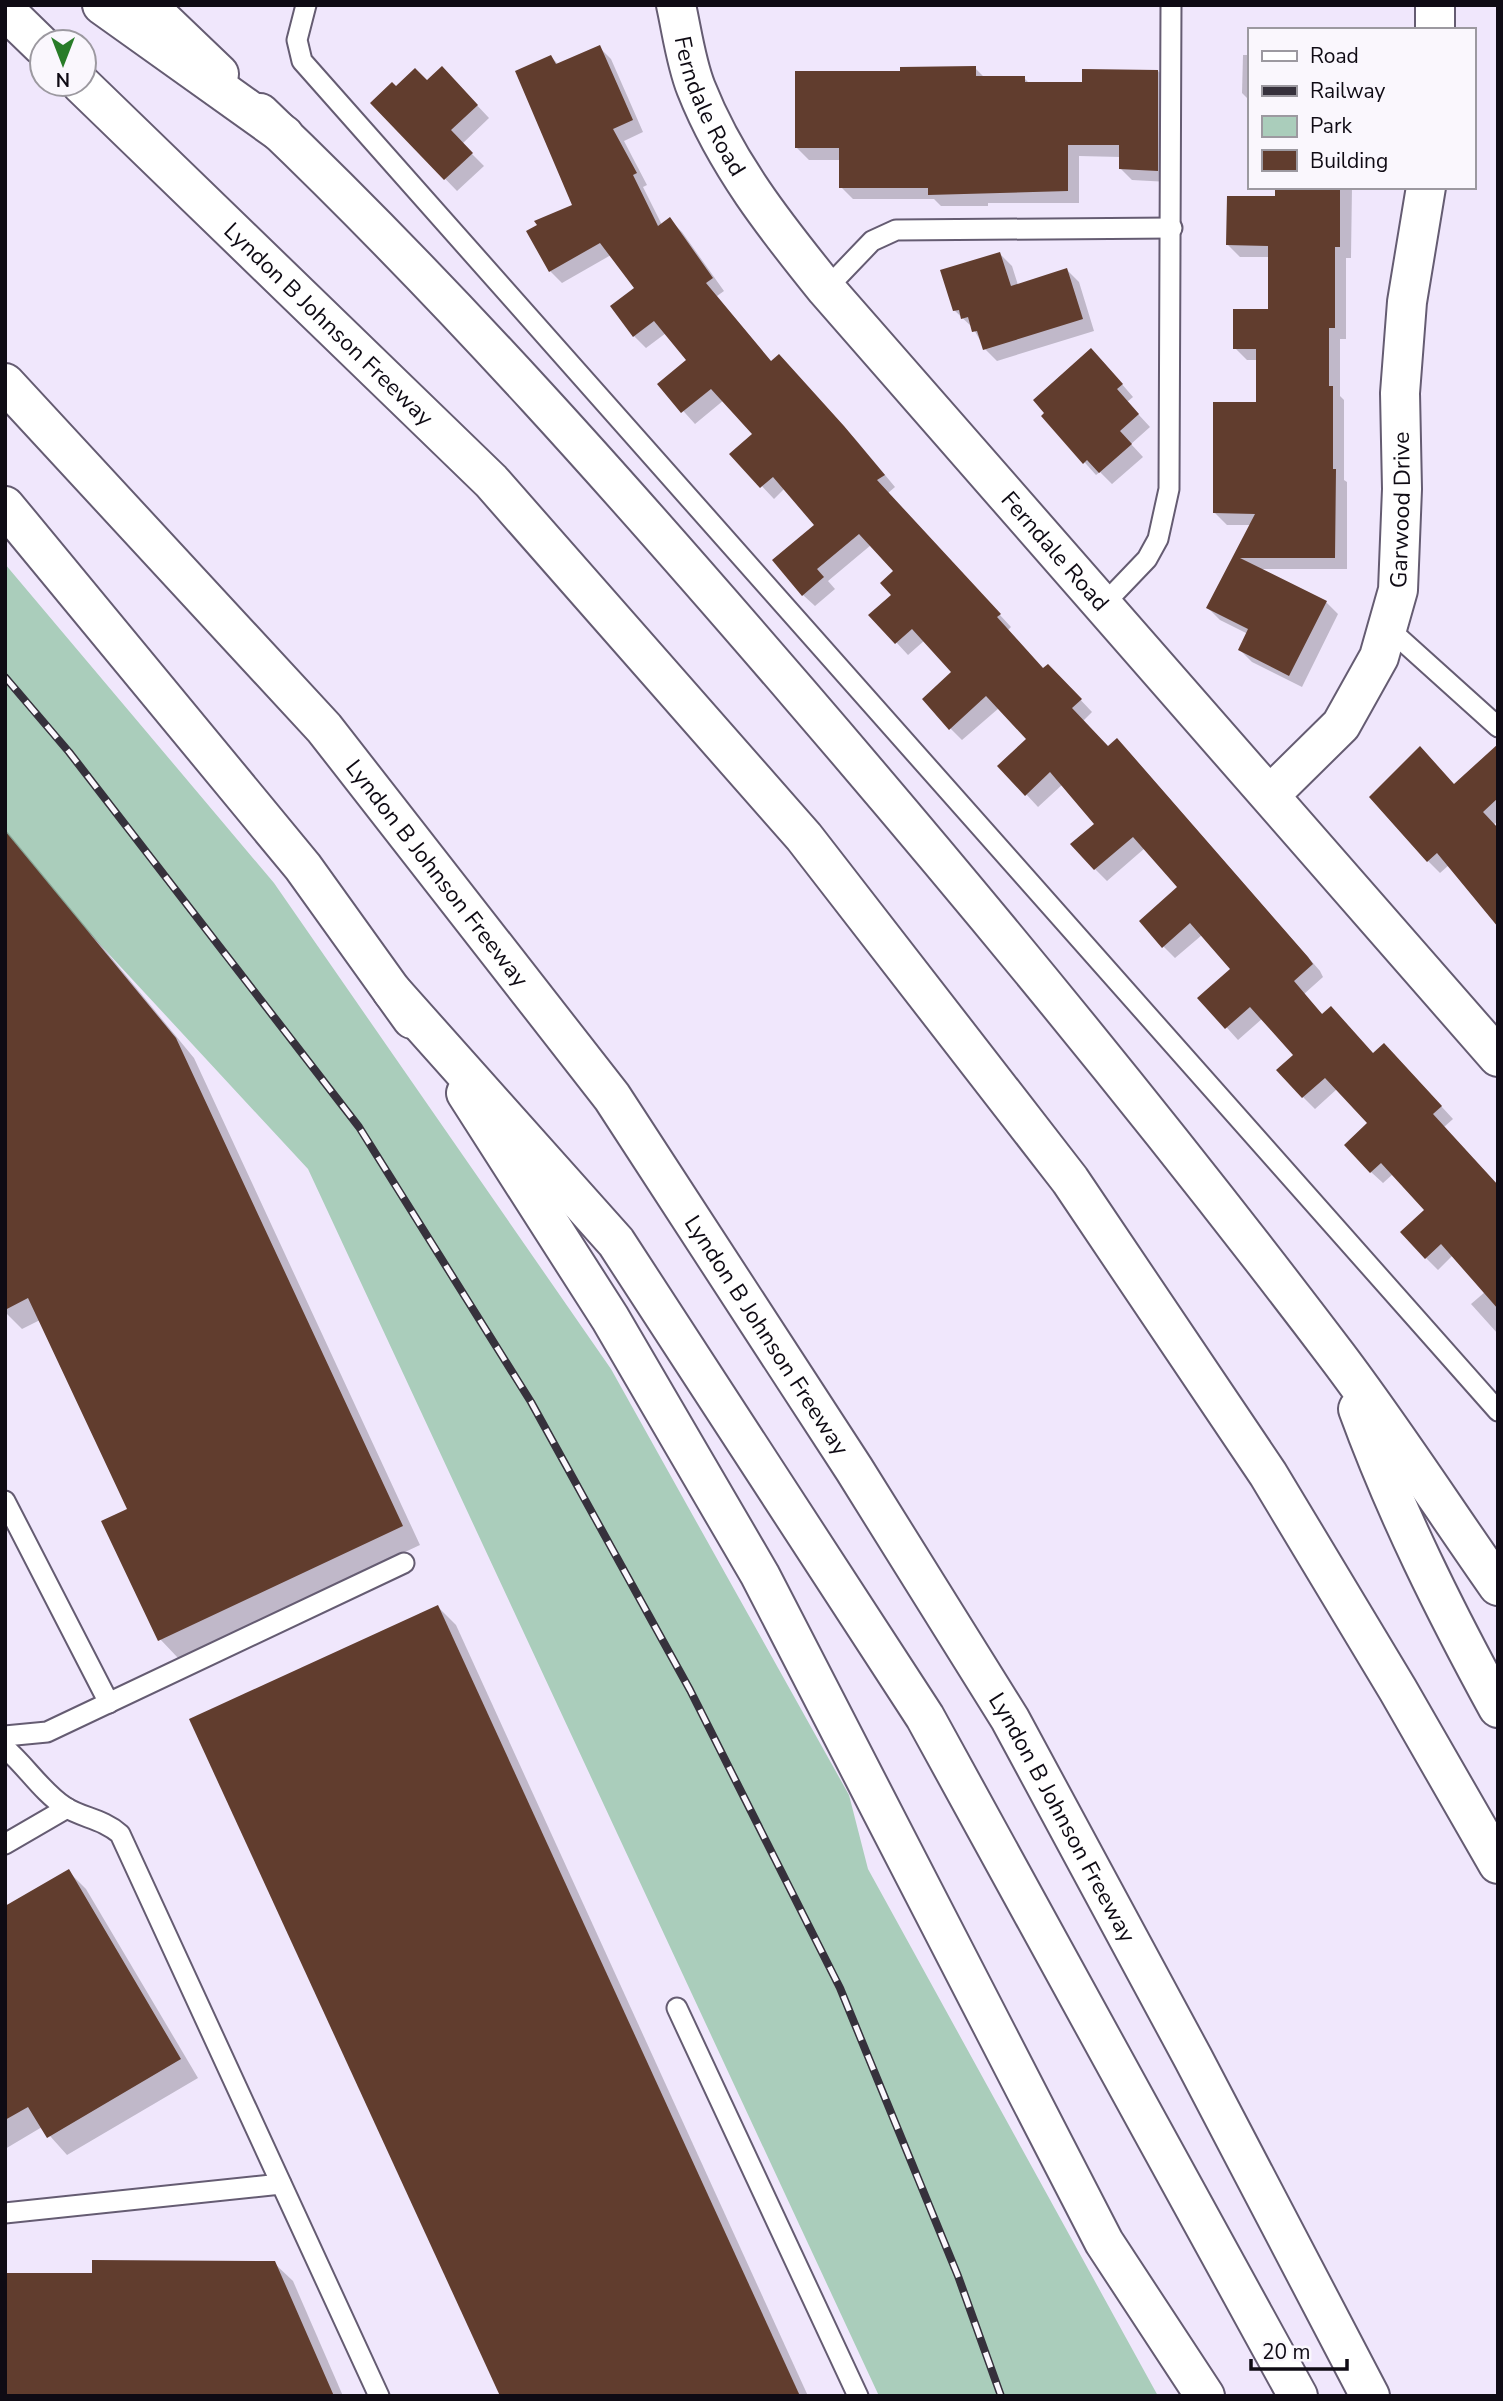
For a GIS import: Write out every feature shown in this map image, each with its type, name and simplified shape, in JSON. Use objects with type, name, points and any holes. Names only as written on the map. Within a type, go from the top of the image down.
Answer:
[{"type":"main road","points":[[102,5],[284,135]]},
{"type":"main road","points":[[147,5],[284,135],[482,335],[708,588],[930,846],[1113,1067],[1340,1360],[1498,1586]]},
{"type":"main road","name":"Ferndale Road","points":[[676,5],[695,86],[725,151],[763,211],[826,289],[1271,794],[1498,1057]]},
{"type":"main road","points":[[1435,5],[1435,28]]},
{"type":"main road","points":[[5,10],[28,32]]},
{"type":"main road","name":"Lyndon B Johnson Freeway","points":[[95,98],[491,481],[804,837],[1070,1180],[1268,1474],[1398,1690],[1498,1864]]},
{"type":"main road","name":"Garwood Drive","points":[[1271,794],[1341,725],[1379,657],[1398,590],[1402,489],[1400,393],[1406,302],[1426,189]]},
{"type":"main road","name":"Lyndon B Johnson Freeway","points":[[5,383],[324,727],[612,1097],[854,1469],[1010,1719],[1193,2058],[1370,2396]]},
{"type":"main road","points":[[5,506],[303,867],[502,1146],[610,1318],[760,1575],[1104,2242],[1205,2396]]},
{"type":"main road","points":[[392,991],[616,1242],[925,1717],[1298,2396]]},
{"type":"main road","points":[[1340,1360],[1386,1486],[1449,1618],[1498,1708]]},
{"type":"lane","points":[[306,5],[297,40],[302,61],[1498,1410]]},
{"type":"lane","points":[[1103,605],[1147,559],[1158,539],[1169,489],[1171,5]]},
{"type":"lane","points":[[826,289],[872,241],[896,230],[1172,228]]},
{"type":"lane","points":[[1387,627],[1498,727]]},
{"type":"lane","points":[[5,1501],[109,1703]]},
{"type":"lane","points":[[5,1736],[47,1732],[404,1563]]},
{"type":"lane","points":[[5,1748],[52,1797],[67,1808],[108,1823],[120,1834],[379,2396]]},
{"type":"lane","points":[[5,1844],[67,1808]]},
{"type":"lane","points":[[677,2008],[858,2396]]},
{"type":"lane","points":[[5,2213],[281,2184]]},
{"type":"green space","points":[[5,564],[274,883],[611,1369],[849,1795],[868,1869],[1158,2396],[879,2396],[308,1169],[5,842]]},
{"type":"building","points":[[600,45],[633,120],[613,129],[637,173],[633,175],[658,226],[670,217],[713,278],[706,283],[771,361],[779,354],[844,426],[885,475],[877,480],[1001,614],[997,617],[1043,668],[1048,664],[1082,699],[1072,708],[1108,746],[1117,738],[1308,957],[1313,964],[1294,981],[1322,1014],[1331,1006],[1373,1053],[1384,1043],[1442,1106],[1433,1114],[1498,1185],[1498,1309],[1441,1244],[1425,1259],[1400,1232],[1424,1210],[1381,1163],[1370,1173],[1344,1145],[1367,1123],[1325,1078],[1302,1098],[1276,1070],[1293,1055],[1250,1007],[1225,1029],[1197,998],[1230,969],[1190,923],[1162,948],[1139,921],[1177,887],[1133,837],[1094,870],[1070,844],[1094,824],[1050,772],[1025,796],[997,766],[1026,739],[986,696],[949,730],[922,699],[951,672],[912,629],[895,644],[868,615],[891,595],[880,583],[893,571],[859,534],[817,569],[824,577],[802,596],[772,560],[814,525],[773,477],[760,488],[729,454],[752,434],[711,389],[681,413],[657,384],[686,360],[654,321],[633,337],[610,306],[634,288],[600,243],[549,272],[526,231],[537,225],[534,221],[572,205],[515,71],[551,55],[556,64]]},
{"type":"building","points":[[442,66],[478,105],[451,130],[473,153],[444,180],[370,103],[392,82],[396,86],[415,68],[427,80]]},
{"type":"building","points":[[976,66],[976,76],[1025,76],[1025,82],[1082,82],[1082,69],[1158,70],[1158,171],[1119,169],[1119,145],[1068,145],[1068,191],[928,195],[928,188],[839,188],[839,148],[795,148],[795,71],[900,71],[900,67]]},
{"type":"building","points":[[1275,189],[1340,189],[1340,247],[1335,247],[1335,328],[1329,328],[1329,386],[1333,386],[1333,469],[1336,469],[1335,558],[1240,558],[1327,601],[1289,676],[1238,650],[1248,629],[1206,608],[1255,514],[1213,513],[1213,402],[1256,402],[1256,349],[1233,349],[1233,309],[1268,309],[1268,246],[1226,245],[1227,196],[1275,196]]},
{"type":"building","points":[[1000,252],[1011,286],[1067,268],[1083,319],[983,350],[977,331],[972,332],[968,317],[961,319],[959,310],[953,311],[940,270]]},
{"type":"building","points":[[1091,348],[1123,384],[1117,389],[1139,414],[1120,431],[1132,444],[1099,473],[1087,460],[1083,464],[1041,416],[1044,413],[1033,400]]},
{"type":"building","points":[[1498,744],[1498,798],[1483,812],[1498,828],[1498,927],[1437,853],[1427,862],[1369,797],[1420,746],[1454,784]]},
{"type":"building","points":[[5,831],[176,1038],[403,1526],[158,1641],[101,1521],[127,1509],[28,1298],[5,1310]]},
{"type":"building","points":[[438,1605],[800,2396],[500,2396],[189,1719]]},
{"type":"building","points":[[69,1869],[181,2059],[47,2138],[28,2107],[5,2120],[5,1906]]},
{"type":"building","points":[[92,2260],[275,2261],[334,2396],[5,2396],[5,2273],[92,2273]]},
{"type":"railway","points":[[5,677],[69,752],[359,1127],[531,1402],[690,1690],[840,1988],[958,2276],[1001,2396]]}]
